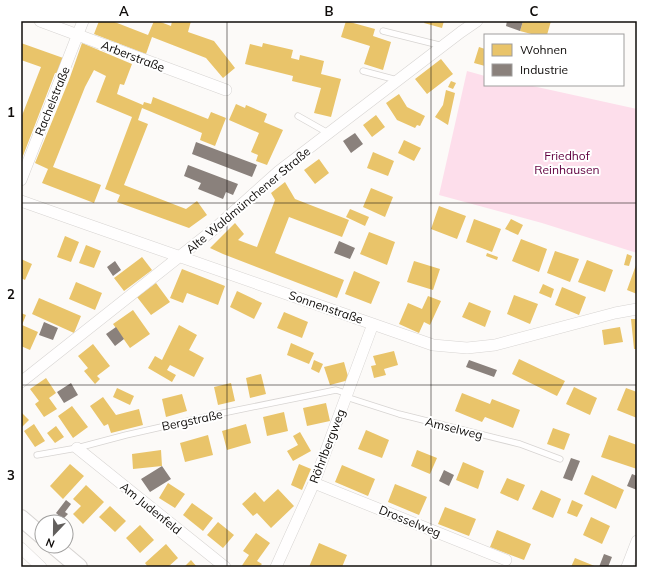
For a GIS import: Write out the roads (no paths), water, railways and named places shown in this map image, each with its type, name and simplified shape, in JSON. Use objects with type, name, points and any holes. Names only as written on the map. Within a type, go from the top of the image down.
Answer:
[{"type":"main road","points":[[21,518],[34,529]]},
{"type":"main road","points":[[64,554],[79,567]]},
{"type":"street","name":"Arberstraße","points":[[40,21],[226,90]]},
{"type":"street","name":"Rachelstraße","points":[[21,180],[83,21]]},
{"type":"street","name":"Alte Waldmünchener Straße","points":[[21,382],[180,257],[213,230],[279,171],[477,21]]},
{"type":"street","name":"Sonnenstraße","points":[[21,201],[433,345],[451,347],[480,347],[495,345],[615,313],[637,309]]},
{"type":"street","name":"Röhrlbergweg","points":[[276,567],[314,483],[373,324]]},
{"type":"street","name":"Am Judenfeld","points":[[77,448],[225,567]]},
{"type":"street","name":"Drosselweg","points":[[314,483],[506,560]]},
{"type":"street","points":[[627,567],[637,541]]},
{"type":"street","points":[[21,548],[41,567]]},
{"type":"lane","points":[[383,31],[443,46]]},
{"type":"lane","points":[[363,71],[398,80]]},
{"type":"lane","points":[[298,116],[328,133]]},
{"type":"lane","name":"Bergstraße","points":[[37,456],[238,410],[336,390],[347,395]]},
{"type":"lane","name":"Amselweg","points":[[347,395],[399,414],[520,444],[560,459]]},
{"type":"park label","name":"Friedhof Reinhausen","points":[[567,162]]}]
